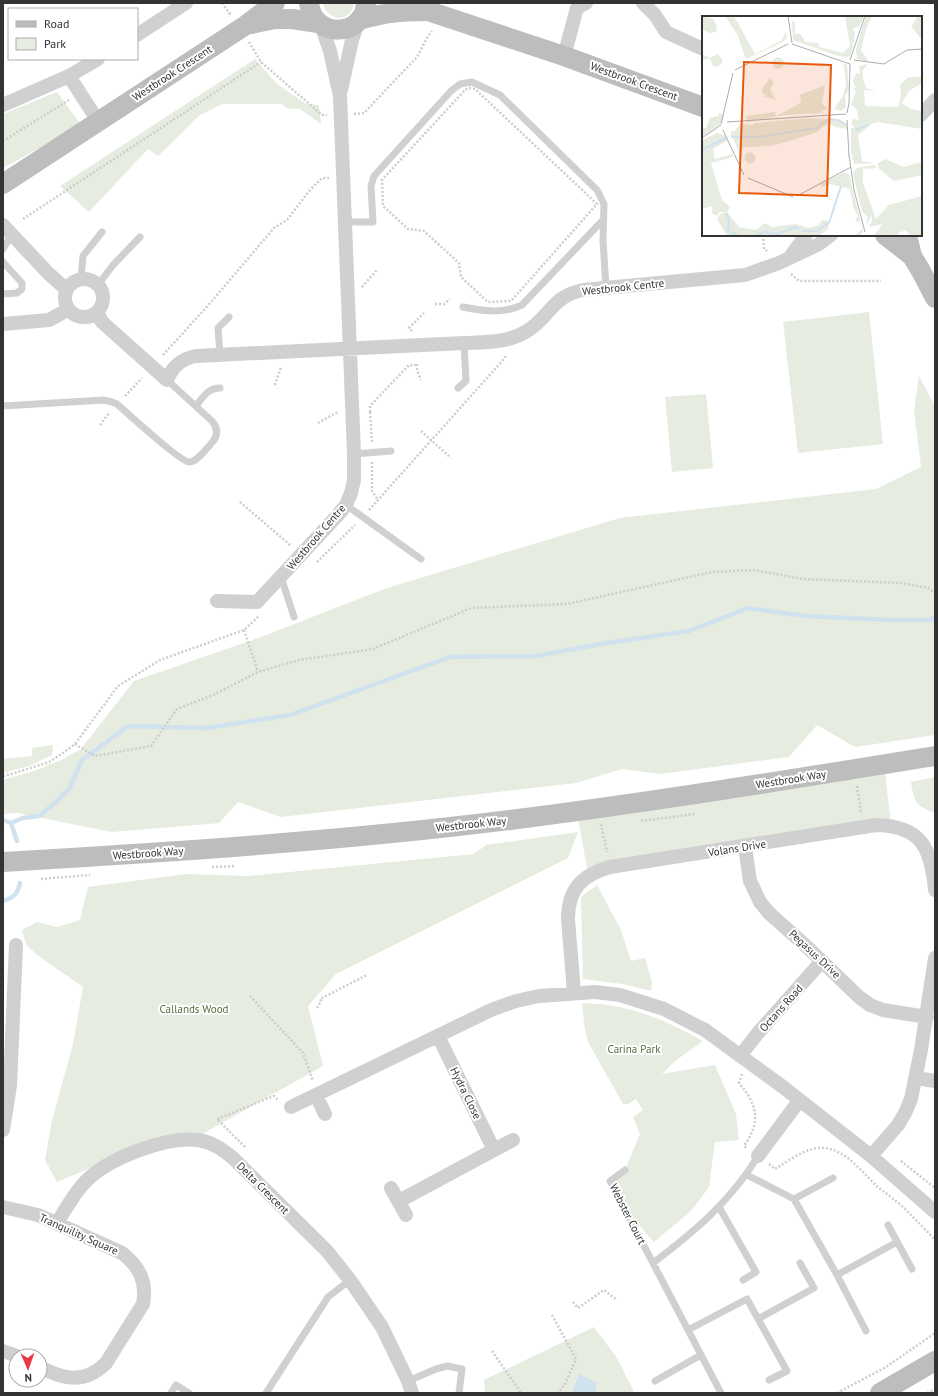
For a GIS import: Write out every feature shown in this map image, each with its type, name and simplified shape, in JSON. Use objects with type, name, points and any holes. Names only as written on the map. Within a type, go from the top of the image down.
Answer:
[{"type":"street","points":[[138,34],[186,3]]},
{"type":"street","name":"Westbrook Crescent","points":[[3,184],[242,28],[275,3]]},
{"type":"street","points":[[309,3],[313,17],[319,24]]},
{"type":"street","points":[[643,3],[655,15],[666,32],[702,49]]},
{"type":"street","points":[[564,56],[577,5]]},
{"type":"street","name":"Westbrook Crescent","points":[[242,28],[275,19],[292,19],[319,24],[328,29],[344,30],[352,26],[361,15],[407,11],[424,14],[564,56],[702,107]]},
{"type":"street","name":"Westbrook Centre","points":[[340,96],[352,40],[361,15]]},
{"type":"street","name":"Westbrook Centre","points":[[217,600],[257,602],[346,505],[354,480],[351,349],[340,96],[330,51],[319,24]]},
{"type":"street","points":[[3,105],[69,76],[96,60]]},
{"type":"street","points":[[69,76],[98,121]]},
{"type":"street","points":[[922,115],[935,100]]},
{"type":"street","points":[[7,229],[48,273],[67,290]]},
{"type":"street","name":"Westbrook Centre","points":[[789,258],[805,236]]},
{"type":"street","name":"Westbrook Centre","points":[[166,380],[176,366],[184,359],[196,356],[280,353],[506,340],[517,337],[528,331],[538,323],[555,303],[572,292],[746,275],[779,264],[819,244],[830,236]]},
{"type":"street","points":[[886,236],[912,256],[922,271],[935,298]]},
{"type":"street","points":[[907,236],[912,256]]},
{"type":"street","points":[[87,279],[98,285],[101,290],[103,301],[97,312],[92,315],[79,316],[69,309],[66,303],[67,290],[76,281],[87,279]]},
{"type":"street","points":[[3,324],[49,320],[69,309]]},
{"type":"street","points":[[97,312],[102,322],[166,380]]},
{"type":"street","name":"Westbrook Way","points":[[3,862],[314,840],[441,828],[690,795],[935,756]]},
{"type":"street","name":"Volans Drive","points":[[574,993],[568,919],[570,900],[579,883],[587,876],[610,867],[876,825],[891,826],[904,829],[915,836],[924,845],[929,855],[935,890]]},
{"type":"street","name":"Pegasus Drive","points":[[744,847],[750,881],[760,902],[769,913],[870,1005],[883,1010],[927,1017]]},
{"type":"street","points":[[3,1130],[10,1086],[7,1065],[9,972],[16,945]]},
{"type":"street","points":[[872,1156],[886,1140],[905,1113],[911,1099],[927,1017],[935,958]]},
{"type":"street","name":"Octans Road","points":[[744,1059],[758,1033],[822,961]]},
{"type":"street","points":[[291,1107],[491,1010],[516,1001],[539,996],[574,993],[595,992],[620,995],[651,1004],[705,1030],[872,1156],[935,1212]]},
{"type":"street","name":"Hydra Close","points":[[438,1036],[494,1150]]},
{"type":"street","points":[[916,1078],[935,1081]]},
{"type":"street","points":[[316,1095],[325,1114]]},
{"type":"street","points":[[758,1156],[799,1101]]},
{"type":"street","name":"Delta Crescent","points":[[57,1223],[75,1194],[85,1182],[102,1168],[123,1156],[152,1146],[185,1139],[211,1143],[221,1148],[232,1158],[327,1251],[350,1280],[382,1327],[410,1387]]},
{"type":"street","points":[[399,1201],[513,1140]]},
{"type":"street","points":[[391,1188],[406,1215]]},
{"type":"street","name":"Tranquility Square","points":[[3,1207],[38,1215],[122,1253],[137,1266],[141,1274],[145,1295],[143,1304],[106,1364],[98,1371],[77,1379],[65,1377],[48,1370]]},
{"type":"street","points":[[880,1393],[935,1361]]},
{"type":"lane","points":[[345,222],[373,222],[371,186],[374,176],[451,91],[460,84],[472,82],[500,95],[597,190],[604,204],[603,240],[606,288]]},
{"type":"lane","points":[[463,307],[482,311],[512,310],[522,305],[603,220]]},
{"type":"lane","points":[[3,249],[7,229]]},
{"type":"lane","points":[[81,280],[83,256],[102,232]]},
{"type":"lane","points":[[98,285],[113,265],[140,237]]},
{"type":"lane","points":[[3,262],[22,283],[22,289],[17,293],[3,294]]},
{"type":"lane","points":[[220,355],[218,328],[229,317]]},
{"type":"lane","points":[[458,388],[466,381],[464,343]]},
{"type":"lane","points":[[3,406],[104,400],[112,402],[117,404],[174,454],[185,462],[190,462],[197,458],[214,440],[218,432],[212,421],[166,380]]},
{"type":"lane","points":[[196,406],[204,395],[213,388],[220,388]]},
{"type":"lane","points":[[354,454],[391,451]]},
{"type":"lane","points":[[346,505],[421,559]]},
{"type":"lane","points":[[281,577],[294,618]]},
{"type":"lane","points":[[653,1263],[692,1233],[719,1207],[747,1175],[758,1156]]},
{"type":"lane","name":"Webster Court","points":[[625,1170],[610,1181],[721,1393]]},
{"type":"lane","points":[[747,1175],[794,1199],[866,1331]]},
{"type":"lane","points":[[794,1199],[833,1178]]},
{"type":"lane","points":[[719,1207],[756,1272],[743,1280]]},
{"type":"lane","points":[[888,1225],[912,1270]]},
{"type":"lane","points":[[837,1276],[897,1242]]},
{"type":"lane","points":[[758,1319],[814,1288],[800,1263]]},
{"type":"lane","points":[[266,1393],[328,1297],[350,1280]]},
{"type":"lane","points":[[688,1330],[747,1299],[787,1371],[769,1380]]},
{"type":"lane","points":[[654,1381],[701,1355]]},
{"type":"lane","points":[[410,1387],[436,1370],[447,1366],[462,1369],[459,1393]]},
{"type":"lane","points":[[171,1393],[176,1385],[189,1393]]},
{"type":"path","points":[[222,3],[242,28],[261,62],[322,115],[329,115]]},
{"type":"path","points":[[353,114],[364,113],[417,57],[426,38],[424,14]]},
{"type":"path","points":[[23,219],[261,62]]},
{"type":"path","points":[[469,88],[475,89],[597,204],[511,301],[488,302],[461,277],[459,263],[424,231],[408,229],[404,225],[383,206],[382,180],[465,90],[469,88]]},
{"type":"path","points":[[3,141],[73,98]]},
{"type":"path","points":[[163,355],[212,301],[274,228],[287,220],[310,190],[322,178],[343,177]]},
{"type":"path","points":[[763,236],[764,249],[770,255]]},
{"type":"path","points":[[359,284],[362,287],[377,270]]},
{"type":"path","points":[[791,274],[799,281],[881,281]]},
{"type":"path","points":[[435,304],[444,304],[450,299]]},
{"type":"path","points":[[409,328],[424,313]]},
{"type":"path","points":[[313,565],[363,517],[504,359],[507,350]]},
{"type":"path","points":[[416,360],[417,370],[421,380]]},
{"type":"path","points":[[364,412],[370,412],[370,406],[409,365],[417,365]]},
{"type":"path","points":[[275,385],[281,367]]},
{"type":"path","points":[[124,396],[145,374]]},
{"type":"path","points":[[100,425],[110,412]]},
{"type":"path","points":[[318,423],[336,413]]},
{"type":"path","points":[[421,431],[451,458]]},
{"type":"path","name":"Westbrook Centre","points":[[240,502],[292,547]]},
{"type":"path","points":[[75,744],[95,756],[151,746],[177,709],[213,695],[258,672],[299,660],[373,649],[471,608],[567,604],[712,572],[754,570],[803,579],[901,583],[928,588],[935,593]]},
{"type":"path","points":[[3,776],[49,762],[75,744],[118,686],[160,660],[244,630],[260,616]]},
{"type":"path","points":[[244,630],[258,672]]},
{"type":"path","points":[[857,784],[863,828]]},
{"type":"path","points":[[601,824],[610,867]]},
{"type":"path","points":[[317,1008],[321,1001],[320,999],[367,975]]},
{"type":"path","points":[[250,996],[303,1053],[315,1085],[316,1095]]},
{"type":"path","points":[[744,1059],[744,1069],[739,1083],[751,1098],[755,1112],[755,1120],[751,1136],[744,1146]]},
{"type":"path","points":[[250,1152],[217,1119],[274,1096],[280,1102],[291,1107]]},
{"type":"path","points":[[775,1169],[808,1150],[825,1148],[836,1151],[858,1166],[878,1187],[902,1206],[935,1240]]},
{"type":"path","points":[[901,1161],[935,1188]]},
{"type":"path","points":[[573,1302],[578,1308],[604,1290],[617,1300]]},
{"type":"path","points":[[552,1315],[576,1359],[565,1384],[558,1393]]},
{"type":"path","points":[[837,1393],[886,1367],[935,1333]]},
{"type":"path","points":[[492,1351],[521,1393]]},
{"type":"path","points":[[927,1393],[935,1389]]},
{"type":"green space","points":[[323,3],[354,3],[352,10],[348,14],[339,18],[329,14]]},
{"type":"green space","points":[[255,59],[277,84],[306,104],[319,105],[321,124],[300,109],[286,108],[282,104],[222,104],[200,115],[158,156],[148,149],[89,212],[60,186]]},
{"type":"green space","points":[[57,92],[81,125],[3,168],[3,114]]},
{"type":"green space","points":[[869,312],[883,444],[798,453],[783,322]]},
{"type":"green space","points":[[919,376],[935,406],[935,735],[855,747],[817,725],[789,757],[660,774],[622,769],[576,783],[281,817],[238,802],[219,823],[112,832],[17,813],[3,814],[3,780],[34,771],[61,760],[81,749],[134,681],[261,637],[384,589],[620,518],[876,489],[921,467],[914,411]]},
{"type":"green space","points":[[706,394],[713,468],[672,472],[665,397]]},
{"type":"green space","points":[[53,745],[52,755],[29,766],[3,773],[3,759],[32,756],[32,748]]},
{"type":"green space","points":[[884,764],[891,825],[588,874],[578,818]]},
{"type":"green space","points":[[935,777],[935,813],[924,808],[917,802],[913,794],[911,782]]},
{"type":"green space","name":"Callands Wood","points":[[578,832],[568,858],[336,974],[308,1006],[323,1066],[181,1146],[119,1156],[57,1182],[45,1160],[52,1120],[73,1044],[83,987],[37,955],[26,944],[22,930],[37,922],[57,927],[80,920],[88,887],[186,874],[248,876],[474,854],[486,845]]},
{"type":"green space","points":[[597,885],[621,930],[631,961],[645,958],[652,983],[651,991],[623,984],[583,979],[581,897]]},
{"type":"green space","name":"Carina Park","points":[[582,1003],[615,1006],[645,1014],[674,1026],[703,1041],[675,1061],[662,1074],[715,1065],[736,1114],[739,1140],[715,1142],[709,1187],[692,1210],[654,1242],[624,1208],[610,1181],[625,1170],[640,1134],[633,1117],[643,1110],[636,1099],[628,1104],[623,1104],[588,1042]]},
{"type":"green space","points":[[594,1327],[617,1358],[633,1390],[633,1393],[485,1393],[484,1380]]},
{"type":"water","points":[[579,1374],[597,1383],[595,1393],[572,1393]]},
{"type":"waterway","points":[[3,820],[11,823],[23,818],[39,816],[69,789],[82,760],[128,726],[207,728],[290,715],[450,657],[536,656],[600,644],[689,631],[748,608],[805,616],[890,620],[928,620],[935,618]]},
{"type":"waterway","points":[[11,823],[17,841]]},
{"type":"waterway","points":[[3,901],[14,895],[18,890],[20,883]]}]
